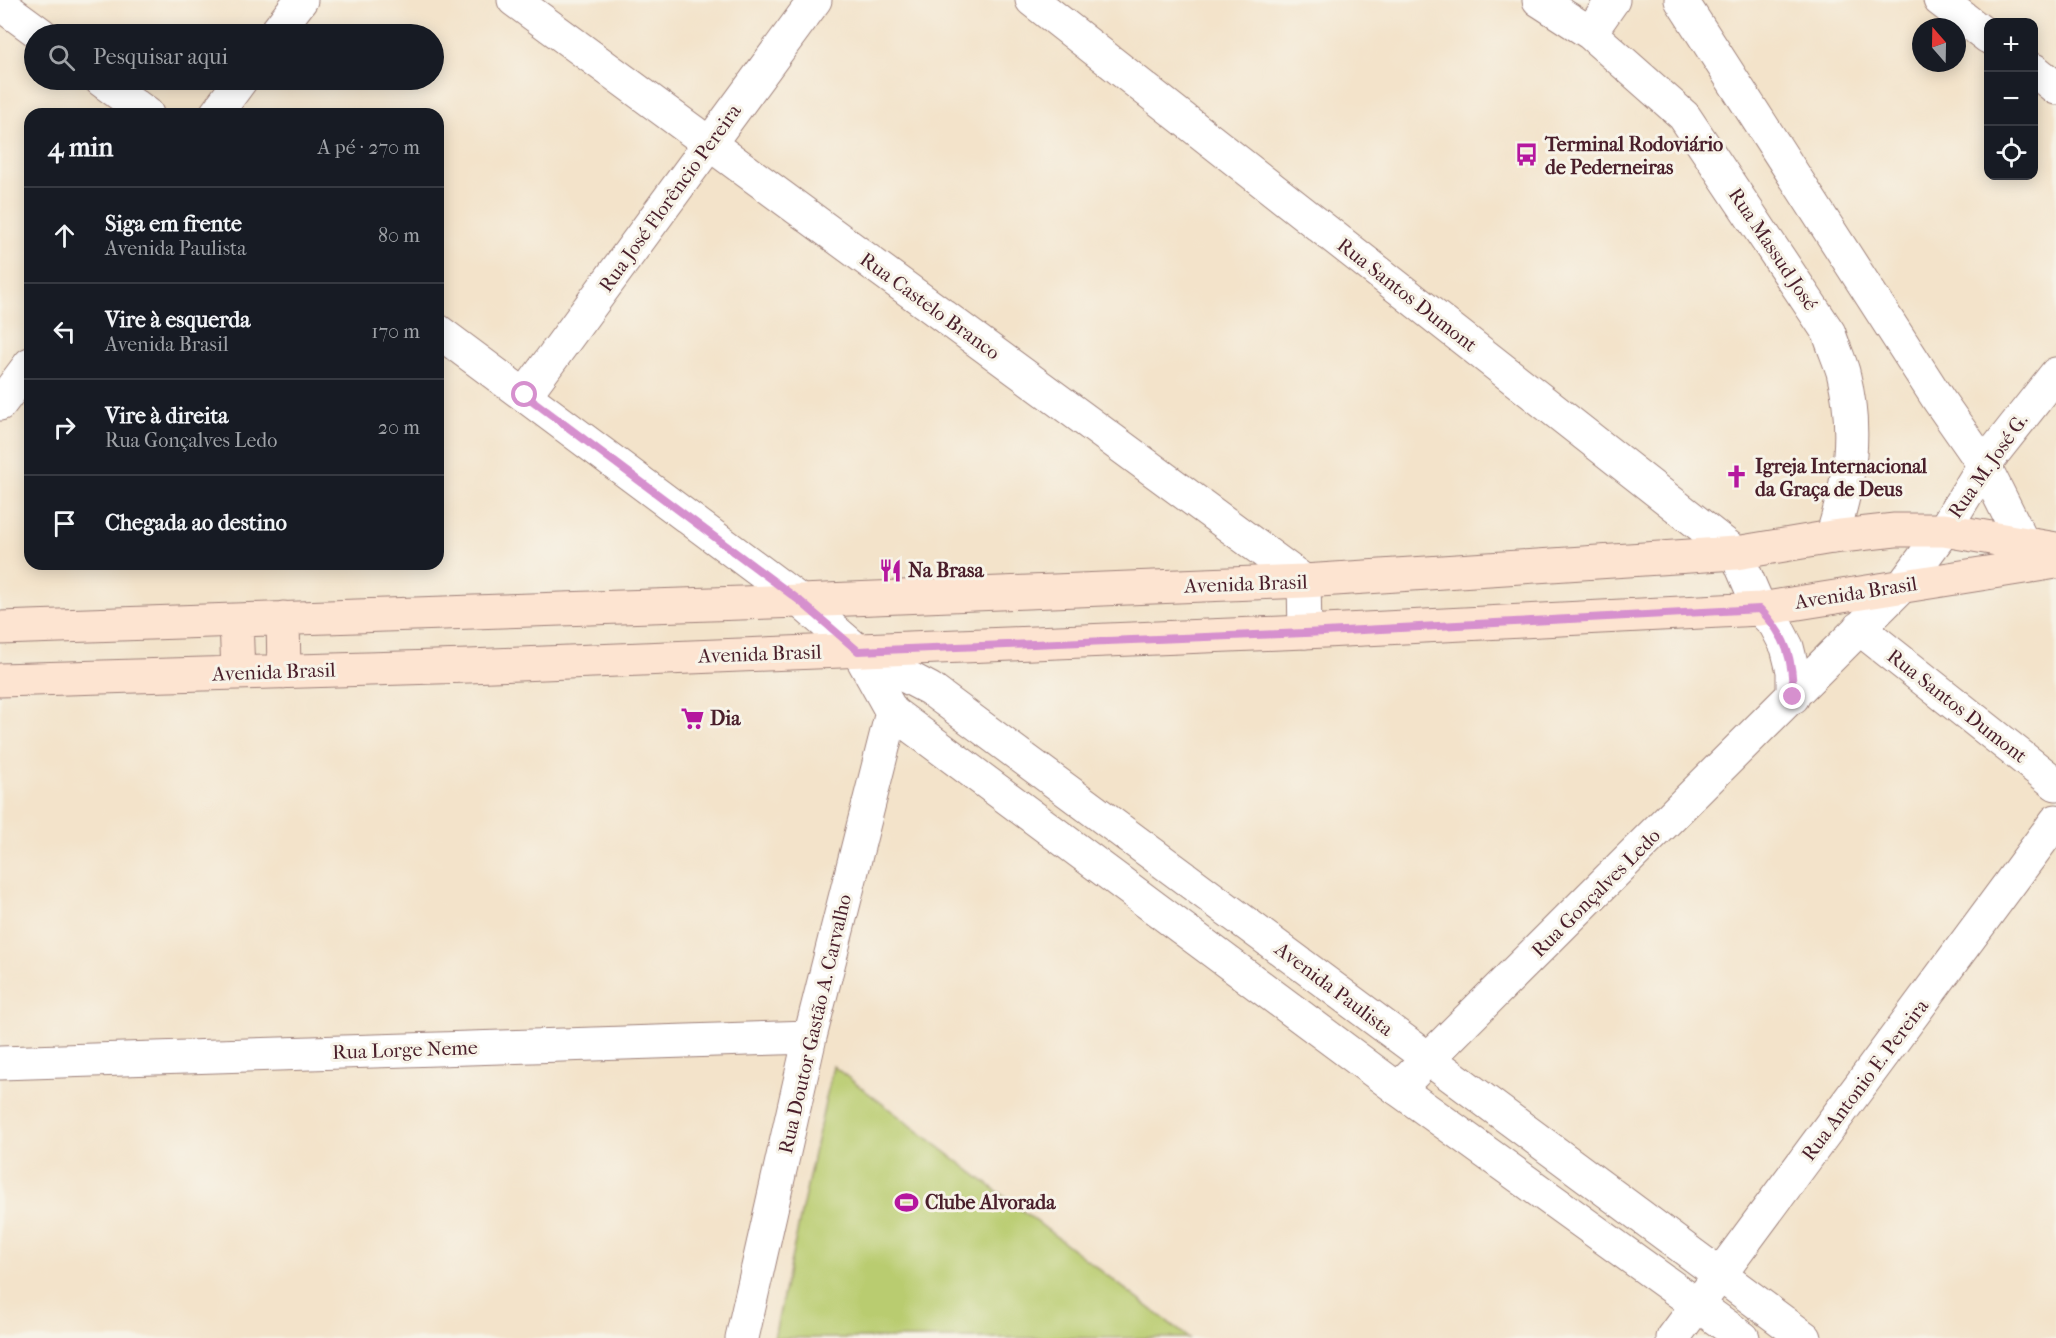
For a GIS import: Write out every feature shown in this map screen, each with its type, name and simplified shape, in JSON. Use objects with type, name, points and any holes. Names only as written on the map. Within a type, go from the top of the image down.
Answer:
[{"type":"main road","name":"Avenida Brasil","points":[[0,628],[1304,582],[1736,553],[1832,537],[1895,530],[1944,530],[2056,549]]},
{"type":"main road","name":"Avenida Brasil","points":[[0,680],[284,672],[1305,633],[1760,609],[1904,584],[2056,562]]},
{"type":"main road","points":[[283,618],[284,672]]},
{"type":"main road","points":[[236,620],[238,673]]},
{"type":"street","points":[[283,24],[301,0]]},
{"type":"street","name":"Rua Castelo Branco","points":[[514,0],[1304,582]]},
{"type":"street","name":"Rua José Florêncio Pereira","points":[[525,395],[815,0]]},
{"type":"street","name":"Rua Santos Dumont","points":[[1032,0],[1736,553],[1760,609]]},
{"type":"street","name":"Rua Massud José","points":[[1539,0],[1590,33],[1684,116],[1829,333],[1843,372],[1851,424],[1851,455],[1844,497],[1832,537]]},
{"type":"street","points":[[1590,33],[1613,0]]},
{"type":"street","points":[[1682,0],[1938,399],[1984,465],[2023,543]]},
{"type":"street","points":[[1940,0],[1984,33]]},
{"type":"street","points":[[0,4],[27,24]]},
{"type":"street","points":[[2037,72],[2056,87]]},
{"type":"street","points":[[115,90],[139,108]]},
{"type":"street","points":[[220,108],[234,90]]},
{"type":"street","name":"Avenida Paulista","points":[[444,335],[800,601],[858,651],[930,689],[1805,1338]]},
{"type":"street","points":[[0,405],[24,372]]},
{"type":"street","name":"Rua M. José G.","points":[[1944,530],[1984,465],[2056,374]]},
{"type":"street","name":"Rua Gonçalves Ledo","points":[[1398,1089],[1904,584],[1944,530]]},
{"type":"street","points":[[1304,582],[1305,633]]},
{"type":"street","points":[[1760,609],[1775,624],[1787,647],[1793,671],[1793,697]]},
{"type":"street","name":"Rua Santos Dumont","points":[[1859,628],[2056,784]]},
{"type":"street","name":"Avenida Paulista","points":[[858,651],[892,712],[1398,1089],[1743,1338]]},
{"type":"street","name":"Rua Doutor Gastão A. Carvalho","points":[[742,1338],[810,1037],[892,712]]},
{"type":"street","name":"Rua Antonio E. Pereira","points":[[1673,1338],[2056,821]]},
{"type":"street","name":"Rua Lorge Neme","points":[[0,1064],[810,1037]]},
{"type":"green space","name":"Clube Alvorada","points":[[833,1066],[1189,1338],[774,1338]]},
{"type":"place","name":"Terminal Rodoviário de Pederneiras","points":[[1527,155]]},
{"type":"place","name":"Igreja Internacional da Graça de Deus","points":[[1737,477]]},
{"type":"place","name":"Na Brasa","points":[[890,570]]},
{"type":"place","name":"Dia","points":[[692,718]]},
{"type":"place","name":"Clube Alvorada","points":[[907,1202]]},
{"type":"route","points":[[525,395],[800,601],[858,651],[1305,633],[1760,609],[1775,624],[1787,647],[1793,671],[1793,697]]}]
